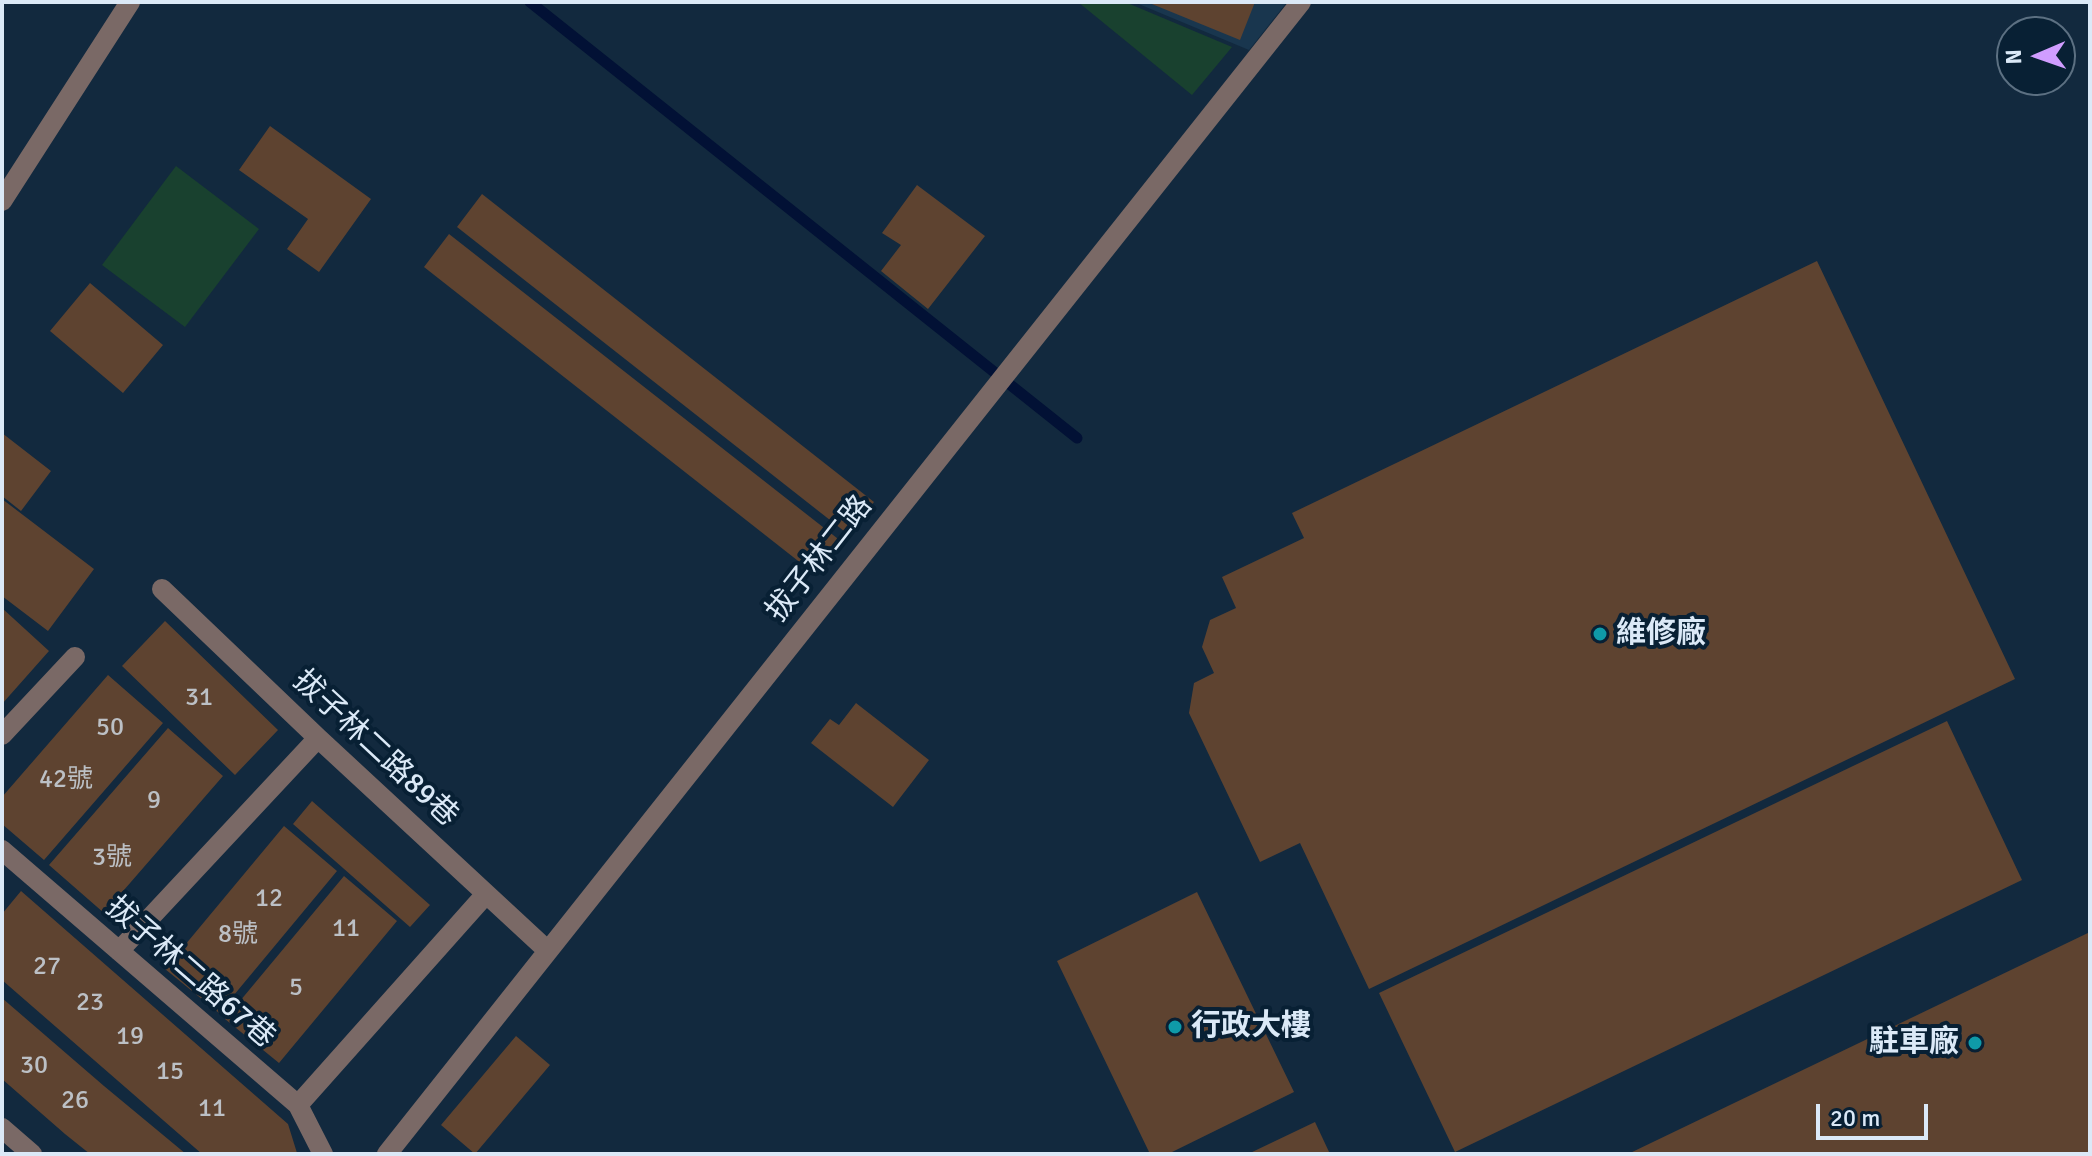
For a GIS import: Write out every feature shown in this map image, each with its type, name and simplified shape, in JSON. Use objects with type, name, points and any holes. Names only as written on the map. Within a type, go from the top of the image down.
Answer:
[{"type":"street","points":[[2,201],[130,2]]},
{"type":"street","name":"拔子林二路","points":[[387,1154],[1301,2]]},
{"type":"street","name":"拔子林二路89巷","points":[[162,589],[548,951]]},
{"type":"street","points":[[2,735],[75,657]]},
{"type":"street","points":[[119,951],[318,738]]},
{"type":"street","name":"拔子林二路67巷","points":[[2,850],[298,1105],[323,1154]]},
{"type":"street","points":[[298,1105],[486,894]]},
{"type":"street","points":[[2,1128],[32,1154]]},
{"type":"shaded area","points":[[1134,2],[1287,2],[1249,50]]},
{"type":"green space","points":[[1078,2],[1125,2],[1232,47],[1192,95]]},
{"type":"green space","points":[[176,166],[259,229],[185,327],[102,265]]},
{"type":"building","points":[[1147,2],[1255,2],[1240,40]]},
{"type":"building","points":[[270,126],[371,199],[319,272],[287,249],[308,219],[239,170]]},
{"type":"building","points":[[917,185],[985,236],[928,309],[881,271],[901,245],[882,233]]},
{"type":"building","points":[[482,194],[874,502],[849,535],[457,227]]},
{"type":"building","points":[[449,234],[842,542],[816,575],[424,267]]},
{"type":"building","name":"維修廠","points":[[1817,261],[2015,679],[1369,989],[1300,843],[1260,862],[1189,713],[1194,683],[1214,673],[1202,647],[1210,620],[1236,608],[1222,577],[1304,538],[1292,513]]},
{"type":"building","points":[[90,283],[163,345],[123,393],[50,331]]},
{"type":"building","points":[[2,433],[51,471],[21,511],[2,496]]},
{"type":"building","points":[[2,499],[94,569],[48,631],[2,596]]},
{"type":"building","points":[[2,608],[49,651],[2,704]]},
{"type":"building","points":[[165,621],[278,730],[235,775],[122,666]]},
{"type":"building","points":[[108,675],[163,723],[44,860],[2,824],[2,797]]},
{"type":"building","points":[[856,703],[929,760],[893,807],[811,743],[830,719],[839,725]]},
{"type":"building","points":[[1947,721],[2022,880],[1455,1152],[1379,993]]},
{"type":"building","points":[[168,728],[223,776],[104,913],[49,865]]},
{"type":"building","points":[[312,801],[430,905],[410,927],[293,824]]},
{"type":"building","points":[[284,826],[337,871],[219,1013],[165,969]]},
{"type":"building","points":[[344,876],[397,921],[279,1063],[225,1019]]},
{"type":"building","points":[[21,891],[288,1124],[297,1153],[202,1154],[2,980],[2,914]]},
{"type":"building","name":"行政大樓","points":[[1197,892],[1294,1092],[1168,1154],[1150,1154],[1057,961]]},
{"type":"building","name":"駐車廠","points":[[2090,932],[2090,1154],[1628,1154]]},
{"type":"building","points":[[2,998],[186,1154],[90,1154],[65,1134],[2,1079]]},
{"type":"building","points":[[516,1036],[550,1065],[475,1154],[441,1125]]},
{"type":"building","name":"行政大樓","points":[[1315,1122],[1330,1154],[1248,1154]]},
{"type":"waterway","points":[[530,2],[1077,438]]},
{"type":"place","name":"維修廠","points":[[1600,634]]},
{"type":"place","name":"行政大樓","points":[[1175,1027]]},
{"type":"place","name":"駐車廠","points":[[1975,1043]]}]
